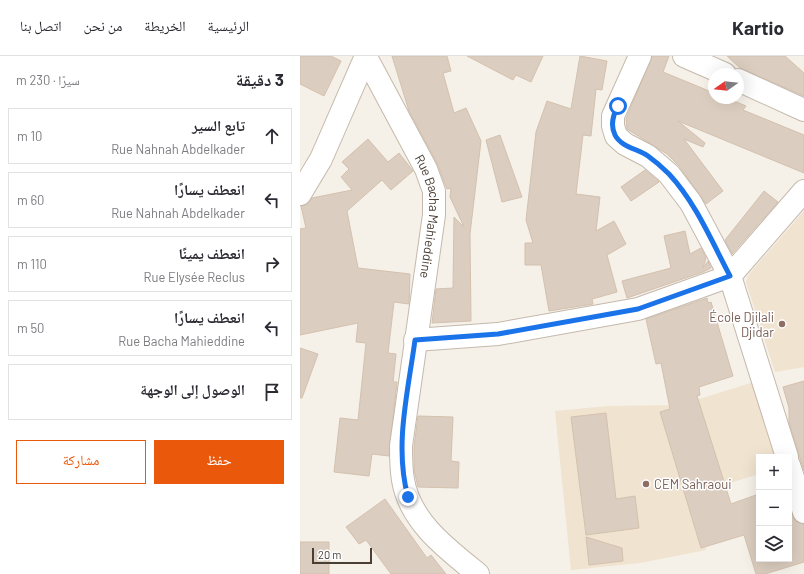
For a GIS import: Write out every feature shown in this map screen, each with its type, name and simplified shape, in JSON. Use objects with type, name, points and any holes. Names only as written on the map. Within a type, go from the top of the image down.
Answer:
[{"type":"street","points":[[640,56],[613,116],[612,126],[616,136],[625,144],[648,156],[669,174],[691,203],[730,276],[785,454]]},
{"type":"street","points":[[684,56],[711,68]]},
{"type":"street","points":[[300,194],[321,159],[366,57]]},
{"type":"street","name":"Rue Bacha Mahieddine","points":[[366,57],[426,169],[434,191],[434,215],[401,446],[404,486],[415,513],[440,543],[478,574]]},
{"type":"street","points":[[744,83],[804,110]]},
{"type":"street","points":[[415,340],[498,334],[638,309],[730,276],[804,191]]},
{"type":"street","points":[[792,474],[804,512]]},
{"type":"shaded area","name":"École Djilali Djidar","points":[[804,211],[804,367],[775,372],[746,282],[749,274]]},
{"type":"shaded area","name":"CEM Sahraoui","points":[[754,382],[778,454],[756,454],[756,475],[698,493],[706,550],[640,563],[571,570],[555,411],[608,406],[680,405]]},
{"type":"building","points":[[300,56],[331,56],[341,61],[324,96],[300,84]]},
{"type":"building","points":[[392,56],[447,56],[451,71],[443,73],[454,113],[466,108],[481,141],[470,234],[471,321],[432,323],[436,289],[453,288],[454,217],[464,227],[450,197],[451,188],[447,189],[437,163],[409,111]]},
{"type":"building","points":[[467,56],[543,56],[531,82],[516,75],[513,80]]},
{"type":"building","points":[[580,56],[607,61],[602,90],[596,89],[591,136],[583,135],[576,194],[600,197],[596,231],[614,221],[626,244],[607,255],[617,292],[592,299],[593,304],[549,311],[541,265],[525,265],[525,243],[533,243],[526,220],[536,132],[547,101],[571,109]]},
{"type":"building","points":[[652,56],[669,56],[663,72],[708,91],[708,104],[741,104],[746,106],[743,110],[804,135],[804,173],[678,121],[705,143],[703,147],[684,139],[723,191],[706,204],[679,166],[667,154],[627,129],[626,119]]},
{"type":"building","points":[[727,56],[785,56],[804,73],[804,96],[744,70],[744,68],[740,68]]},
{"type":"building","points":[[500,135],[522,197],[502,202],[486,140]]},
{"type":"building","points":[[368,139],[388,162],[399,153],[413,171],[391,190],[382,180],[347,211],[358,268],[410,274],[409,304],[394,302],[388,353],[396,354],[393,382],[397,382],[389,456],[372,454],[369,476],[334,472],[340,418],[358,420],[366,343],[356,342],[358,323],[300,335],[300,229],[306,228],[301,206],[306,205],[312,198],[352,190],[341,177],[349,169],[342,162]]},
{"type":"building","points":[[645,170],[659,182],[631,201],[621,187]]},
{"type":"building","points":[[764,191],[778,202],[732,254],[725,240]]},
{"type":"building","points":[[685,231],[690,254],[701,248],[706,258],[703,268],[708,261],[711,268],[627,298],[622,281],[671,268],[664,236]]},
{"type":"building","points":[[707,298],[708,303],[711,302],[733,376],[699,387],[700,395],[697,396],[731,504],[756,495],[756,562],[792,562],[792,514],[795,521],[804,524],[804,562],[765,574],[756,574],[744,535],[701,548],[660,412],[670,409],[661,363],[656,364],[646,319]]},
{"type":"building","points":[[300,348],[318,354],[302,398],[300,398]]},
{"type":"building","points":[[804,381],[804,471],[789,422],[789,408],[783,387]]},
{"type":"building","points":[[606,413],[616,499],[635,496],[639,528],[586,535],[571,417]]},
{"type":"building","points":[[418,416],[453,417],[451,461],[459,462],[458,488],[418,487],[414,470],[414,447]]},
{"type":"building","points":[[385,499],[427,558],[431,555],[446,574],[391,574],[366,540],[359,544],[346,527]]},
{"type":"building","points":[[586,537],[622,548],[623,561],[589,565]]},
{"type":"building","points":[[300,542],[329,542],[329,574],[300,574]]},
{"type":"place","name":"École Djilali Djidar","points":[[782,324]]},
{"type":"place","name":"CEM Sahraoui","points":[[646,484]]},
{"type":"route","points":[[408,497],[403,480],[401,446],[415,340],[498,334],[638,309],[730,276],[691,203],[669,174],[648,156],[625,144],[616,136],[612,126],[613,116],[618,106]]}]
